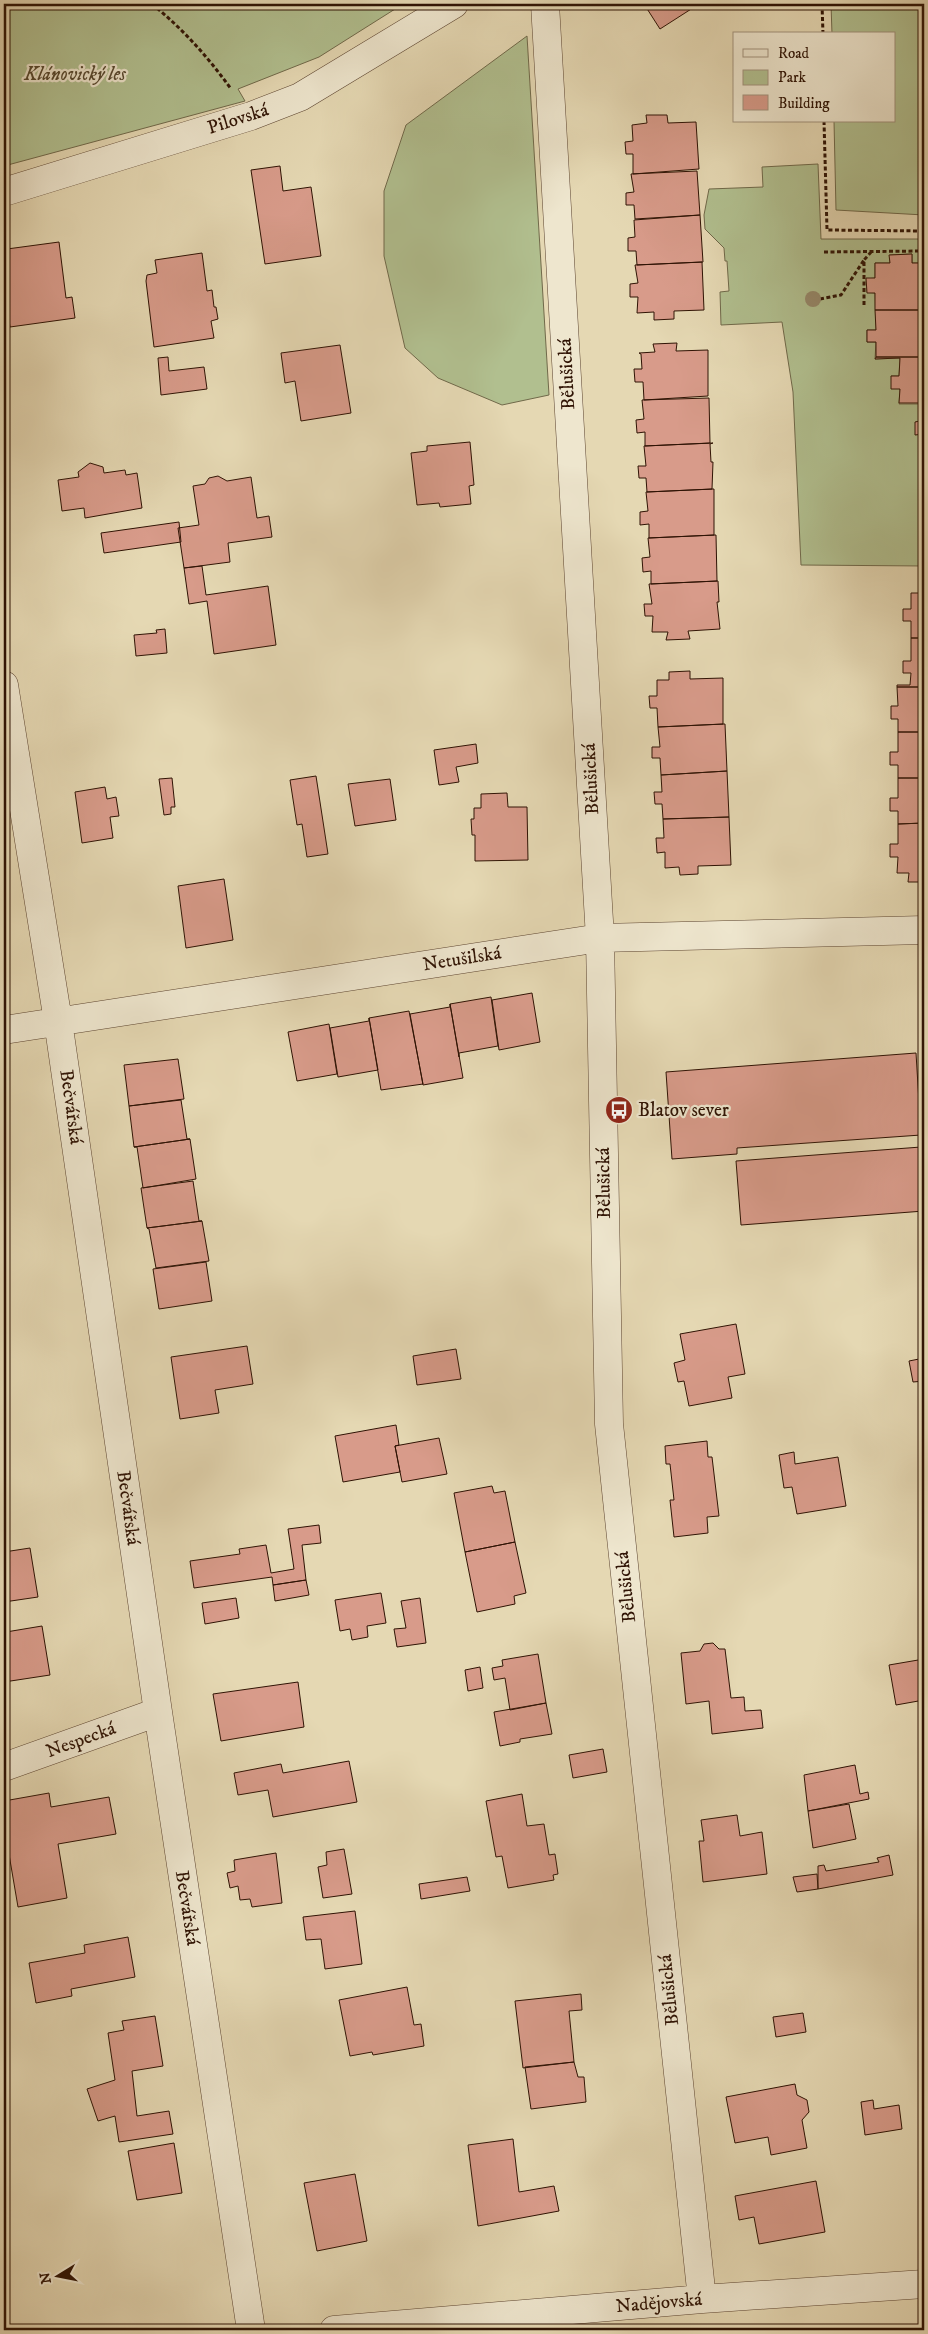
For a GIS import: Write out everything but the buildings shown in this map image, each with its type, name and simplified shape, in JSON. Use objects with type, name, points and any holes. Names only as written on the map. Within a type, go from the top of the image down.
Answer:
[{"type":"street","name":"Pilovská","points":[[4,192],[251,116],[300,97],[454,4]]},
{"type":"street","name":"Bělušická","points":[[545,4],[600,938],[609,1424],[702,2300]]},
{"type":"street","name":"Bečvářská","points":[[4,686],[58,1021],[158,1712],[251,2330]]},
{"type":"street","name":"Netušilská","points":[[4,1030],[600,938],[924,930]]},
{"type":"street","name":"Nespecká","points":[[4,1767],[158,1712]]},
{"type":"street","name":"Nadějovská","points":[[334,2330],[924,2284]]},
{"type":"path","points":[[152,4],[173,21],[210,60],[251,116]]},
{"type":"path","points":[[822,4],[822,32]]},
{"type":"path","points":[[824,122],[827,230],[924,231]]},
{"type":"path","points":[[820,299],[841,295],[864,260],[873,251]]},
{"type":"path","points":[[824,252],[924,252]]},
{"type":"path","points":[[864,260],[864,305]]},
{"type":"green space","name":"Klánovický les","points":[[4,4],[403,4],[319,57],[238,89],[245,101],[4,166]]},
{"type":"green space","points":[[831,4],[924,4],[924,215],[836,210],[834,122],[896,122],[896,32],[832,32]]},
{"type":"green space","points":[[527,36],[549,395],[502,405],[438,378],[405,348],[384,256],[384,191],[406,125]]},
{"type":"green space","points":[[818,164],[821,239],[924,239],[924,263],[912,263],[912,254],[890,255],[890,263],[875,263],[875,278],[866,279],[867,292],[875,293],[876,330],[867,330],[867,342],[876,342],[875,359],[900,358],[899,376],[891,376],[900,389],[899,404],[924,404],[924,422],[916,422],[916,434],[924,434],[924,566],[801,565],[793,392],[782,322],[721,325],[720,292],[729,291],[727,261],[725,261],[724,248],[705,229],[704,215],[709,189],[763,187],[762,167]]},
{"type":"place","name":"Blatov sever","points":[[619,1110]]}]
